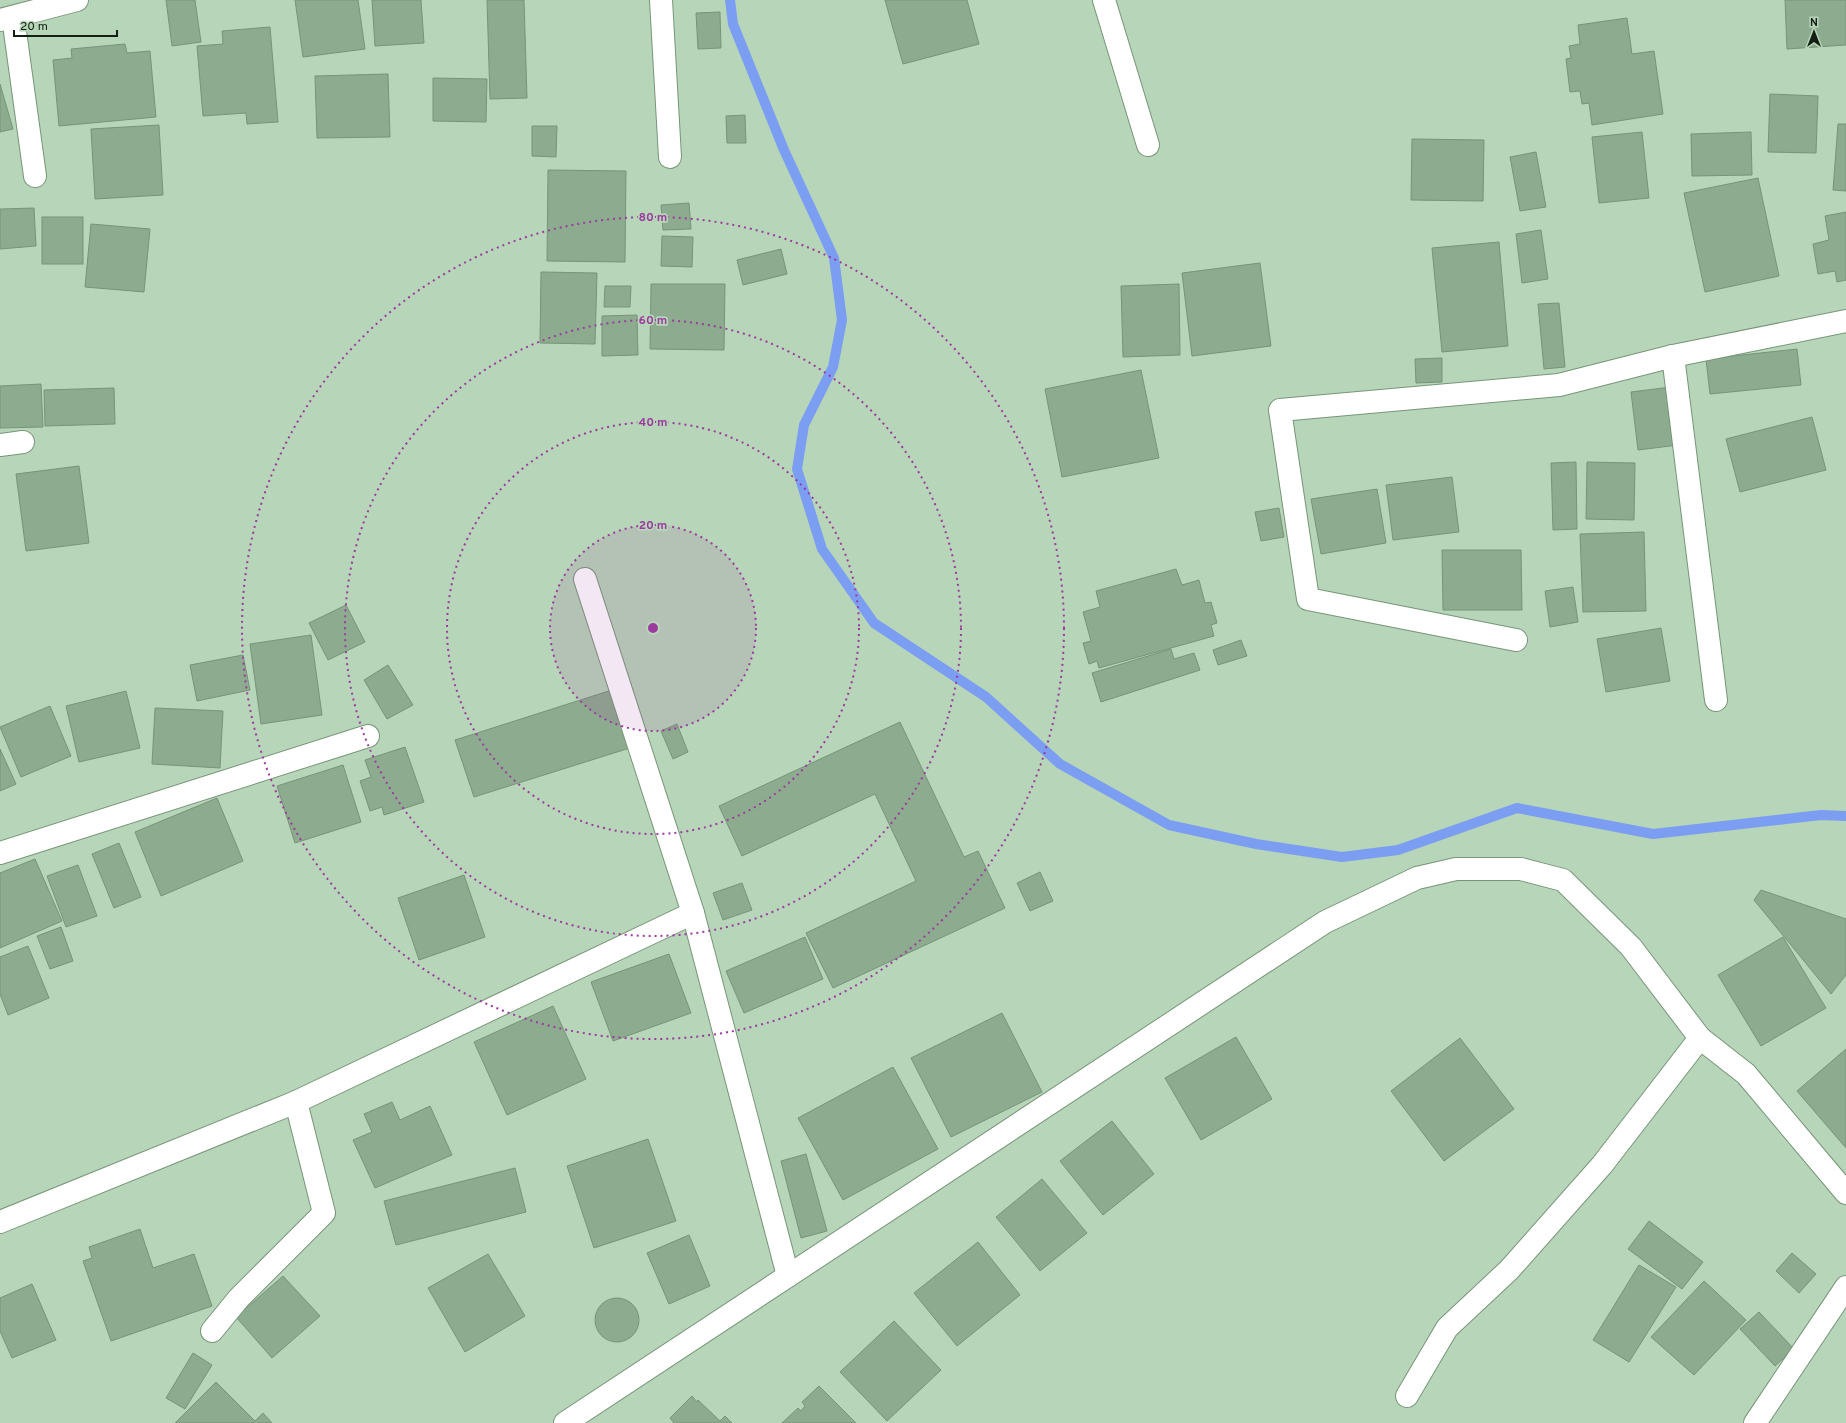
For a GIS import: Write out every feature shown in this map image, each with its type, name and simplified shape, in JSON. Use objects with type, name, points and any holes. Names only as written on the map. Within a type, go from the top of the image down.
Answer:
[{"type":"street","points":[[35,176],[6,19],[77,0]]},
{"type":"street","points":[[661,0],[670,156]]},
{"type":"street","points":[[1104,0],[1148,145]]},
{"type":"street","points":[[1516,640],[1308,599],[1280,410],[1559,385],[1673,356],[1846,321]]},
{"type":"street","points":[[1673,356],[1716,700]]},
{"type":"street","points":[[0,445],[23,442]]},
{"type":"street","points":[[585,580],[693,913],[788,1276]]},
{"type":"street","points":[[0,853],[368,736]]},
{"type":"street","points":[[564,1423],[1325,922],[1417,878],[1456,869],[1521,869],[1563,880],[1631,947],[1700,1038],[1746,1074],[1846,1193]]},
{"type":"street","points":[[0,1222],[296,1102],[693,913]]},
{"type":"street","points":[[1407,1396],[1447,1328],[1509,1270],[1597,1171],[1700,1038]]},
{"type":"street","points":[[212,1331],[239,1298],[324,1213],[296,1102]]},
{"type":"street","points":[[1755,1423],[1846,1287]]},
{"type":"building","points":[[166,0],[195,0],[201,42],[172,46]]},
{"type":"building","points":[[295,0],[358,0],[365,49],[303,57]]},
{"type":"building","points":[[372,0],[421,0],[424,43],[375,46]]},
{"type":"building","points":[[487,0],[524,0],[527,98],[490,99]]},
{"type":"building","points":[[885,0],[967,0],[979,44],[903,64]]},
{"type":"building","points":[[1785,0],[1846,0],[1846,45],[1787,49]]},
{"type":"building","points":[[720,12],[721,48],[698,49],[696,13]]},
{"type":"building","points":[[1627,18],[1632,54],[1654,51],[1663,114],[1592,125],[1589,103],[1582,104],[1580,91],[1570,92],[1566,59],[1571,58],[1569,46],[1580,44],[1578,25]]},
{"type":"building","points":[[270,27],[278,122],[247,124],[246,113],[203,116],[197,46],[223,44],[222,31]]},
{"type":"building","points":[[125,44],[127,53],[150,51],[156,117],[59,126],[53,60],[72,58],[71,49]]},
{"type":"building","points":[[388,74],[390,137],[317,138],[315,76]]},
{"type":"building","points":[[433,78],[487,79],[486,122],[433,121]]},
{"type":"building","points":[[0,84],[13,129],[0,132]]},
{"type":"building","points":[[1770,94],[1818,96],[1816,153],[1768,152]]},
{"type":"building","points":[[745,115],[746,143],[727,143],[726,116]]},
{"type":"building","points":[[1838,124],[1846,124],[1846,191],[1833,190]]},
{"type":"building","points":[[159,125],[163,195],[95,199],[91,129]]},
{"type":"building","points":[[532,126],[557,126],[556,157],[532,156]]},
{"type":"building","points":[[1642,132],[1649,198],[1599,203],[1592,137]]},
{"type":"building","points":[[1751,132],[1752,175],[1692,176],[1691,134]]},
{"type":"building","points":[[1412,139],[1484,140],[1483,201],[1411,200]]},
{"type":"building","points":[[1536,152],[1546,207],[1520,211],[1510,157]]},
{"type":"building","points":[[548,170],[626,171],[625,262],[547,261]]},
{"type":"building","points":[[1758,178],[1779,276],[1705,292],[1684,193]]},
{"type":"building","points":[[689,203],[691,229],[663,230],[661,205]]},
{"type":"building","points":[[34,208],[36,246],[0,249],[0,209]]},
{"type":"building","points":[[1846,212],[1846,280],[1837,282],[1835,271],[1818,274],[1813,244],[1829,240],[1825,216]]},
{"type":"building","points":[[42,217],[83,217],[83,264],[42,264]]},
{"type":"building","points":[[91,224],[150,229],[144,292],[85,287]]},
{"type":"building","points":[[1541,230],[1548,279],[1522,283],[1516,234]]},
{"type":"building","points":[[662,236],[693,237],[692,267],[661,266]]},
{"type":"building","points":[[1499,242],[1508,346],[1442,352],[1432,248]]},
{"type":"building","points":[[781,249],[787,274],[743,285],[737,260]]},
{"type":"building","points":[[1260,263],[1271,346],[1192,356],[1182,273]]},
{"type":"building","points":[[541,272],[597,273],[595,344],[540,343]]},
{"type":"building","points":[[651,284],[725,284],[724,350],[650,349]]},
{"type":"building","points":[[1179,284],[1180,355],[1123,357],[1121,286]]},
{"type":"building","points":[[605,286],[631,286],[630,307],[604,307]]},
{"type":"building","points":[[1559,303],[1565,367],[1544,369],[1538,304]]},
{"type":"building","points":[[637,315],[638,355],[602,356],[602,316]]},
{"type":"building","points":[[1797,349],[1801,385],[1710,394],[1706,359]]},
{"type":"building","points":[[1442,358],[1442,382],[1416,383],[1415,359]]},
{"type":"building","points":[[1141,370],[1159,458],[1062,477],[1045,389]]},
{"type":"building","points":[[41,384],[43,427],[0,428],[0,386]]},
{"type":"building","points":[[1671,387],[1678,445],[1638,450],[1631,392]]},
{"type":"building","points":[[114,388],[115,424],[45,426],[44,390]]},
{"type":"building","points":[[1812,417],[1826,470],[1740,492],[1726,439]]},
{"type":"building","points":[[1576,462],[1577,529],[1553,530],[1551,463]]},
{"type":"building","points":[[1587,462],[1635,463],[1634,520],[1586,519]]},
{"type":"building","points":[[79,466],[89,543],[26,551],[16,474]]},
{"type":"building","points":[[1452,477],[1459,532],[1393,540],[1386,485]]},
{"type":"building","points":[[1377,489],[1386,543],[1321,554],[1311,499]]},
{"type":"building","points":[[1279,508],[1284,537],[1261,541],[1255,512]]},
{"type":"building","points":[[1644,532],[1646,611],[1583,612],[1580,534]]},
{"type":"building","points":[[1442,550],[1521,550],[1522,610],[1443,610]]},
{"type":"building","points":[[1176,569],[1182,585],[1199,580],[1205,603],[1211,602],[1217,623],[1211,625],[1214,636],[1099,668],[1097,661],[1089,664],[1083,643],[1091,641],[1083,612],[1100,607],[1096,591]]},
{"type":"building","points":[[1573,587],[1578,622],[1550,627],[1545,591]]},
{"type":"building","points":[[346,605],[365,642],[328,660],[309,623]]},
{"type":"building","points":[[1661,628],[1670,681],[1606,692],[1597,639]]},
{"type":"building","points":[[311,635],[322,715],[261,724],[250,644]]},
{"type":"building","points":[[1241,640],[1247,656],[1218,665],[1213,650]]},
{"type":"building","points":[[1171,649],[1174,659],[1194,653],[1200,670],[1101,702],[1092,673]]},
{"type":"building","points":[[243,655],[250,690],[197,701],[190,665]]},
{"type":"building","points":[[388,665],[413,705],[387,719],[364,680]]},
{"type":"building","points":[[615,689],[633,747],[474,797],[455,740]]},
{"type":"building","points":[[126,691],[140,748],[79,762],[66,706]]},
{"type":"building","points":[[50,706],[71,756],[21,777],[0,727]]},
{"type":"building","points":[[155,708],[223,711],[220,768],[152,764]]},
{"type":"building","points":[[900,722],[964,857],[978,851],[1005,908],[833,988],[806,933],[916,881],[875,794],[742,856],[719,806]]},
{"type":"building","points":[[677,724],[688,752],[673,759],[661,731]]},
{"type":"building","points":[[405,747],[424,802],[384,815],[382,807],[370,811],[360,781],[371,777],[365,760]]},
{"type":"building","points":[[0,749],[16,784],[0,791]]},
{"type":"building","points":[[343,765],[361,822],[295,843],[277,786]]},
{"type":"building","points":[[217,798],[243,861],[161,896],[135,832]]},
{"type":"building","points":[[119,843],[141,897],[114,908],[92,854]]},
{"type":"building","points":[[35,859],[62,921],[0,948],[0,873]]},
{"type":"building","points":[[78,865],[97,916],[66,927],[47,876]]},
{"type":"building","points":[[1040,872],[1053,901],[1030,911],[1017,883]]},
{"type":"building","points":[[464,875],[485,937],[419,960],[398,898]]},
{"type":"building","points":[[742,883],[752,910],[723,920],[713,893]]},
{"type":"building","points":[[1761,890],[1846,919],[1846,975],[1831,994],[1754,900]]},
{"type":"building","points":[[61,927],[73,961],[50,969],[37,936]]},
{"type":"building","points":[[805,937],[823,979],[744,1013],[726,971]]},
{"type":"building","points":[[1783,937],[1826,1008],[1761,1046],[1718,975]]},
{"type":"building","points":[[28,946],[49,998],[8,1015],[0,994],[0,957]]},
{"type":"building","points":[[669,954],[691,1013],[613,1041],[591,982]]},
{"type":"building","points":[[553,1006],[586,1079],[507,1115],[474,1042]]},
{"type":"building","points":[[1002,1013],[1042,1092],[951,1137],[911,1058]]},
{"type":"building","points":[[1236,1037],[1272,1099],[1201,1140],[1165,1078]]},
{"type":"building","points":[[1460,1038],[1514,1109],[1444,1161],[1391,1091]]},
{"type":"building","points":[[1846,1049],[1846,1148],[1797,1091]]},
{"type":"building","points":[[893,1067],[938,1149],[843,1200],[798,1118]]},
{"type":"building","points":[[392,1102],[400,1120],[430,1106],[452,1155],[375,1188],[353,1140],[372,1132],[364,1114]]},
{"type":"building","points":[[1112,1121],[1154,1174],[1103,1215],[1060,1161]]},
{"type":"building","points":[[648,1139],[676,1221],[594,1248],[567,1166]]},
{"type":"building","points":[[806,1154],[827,1231],[801,1238],[781,1161]]},
{"type":"building","points":[[515,1168],[526,1212],[396,1245],[384,1201]]},
{"type":"building","points":[[1042,1179],[1087,1233],[1040,1271],[996,1217]]},
{"type":"building","points":[[1649,1221],[1703,1262],[1682,1289],[1628,1249]]},
{"type":"building","points":[[140,1229],[153,1268],[194,1254],[212,1306],[111,1341],[83,1261],[92,1258],[89,1247]]},
{"type":"building","points":[[689,1235],[710,1286],[669,1304],[647,1253]]},
{"type":"building","points":[[978,1242],[1020,1295],[957,1346],[914,1293]]},
{"type":"building","points":[[1792,1253],[1816,1274],[1799,1293],[1776,1271]]},
{"type":"building","points":[[488,1254],[525,1316],[465,1352],[428,1288]]},
{"type":"building","points":[[1639,1265],[1676,1287],[1629,1362],[1593,1340]]},
{"type":"building","points":[[283,1276],[320,1316],[272,1358],[236,1317]]},
{"type":"building","points":[[1704,1281],[1746,1320],[1694,1375],[1651,1337]]},
{"type":"building","points":[[32,1284],[56,1340],[12,1358],[0,1331],[0,1298]]},
{"type":"building","points":[[613,1298],[621,1298],[633,1304],[639,1316],[639,1324],[633,1336],[621,1342],[613,1342],[601,1336],[595,1324],[595,1316],[601,1304]]},
{"type":"building","points":[[1759,1312],[1794,1349],[1775,1366],[1740,1329]]},
{"type":"building","points":[[894,1321],[941,1370],[887,1421],[840,1372]]},
{"type":"building","points":[[193,1353],[212,1365],[185,1409],[166,1398]]},
{"type":"building","points":[[216,1382],[255,1421],[263,1413],[272,1423],[175,1423]]},
{"type":"building","points":[[819,1386],[856,1423],[782,1423],[798,1408],[801,1411],[805,1406],[802,1402]]},
{"type":"building","points":[[692,1396],[720,1421],[725,1416],[732,1423],[674,1423],[670,1418]]},
{"type":"waterway","points":[[730,0],[733,24],[784,150],[834,258],[842,320],[833,367],[804,425],[797,469],[822,549],[874,623],[986,697],[1060,764],[1169,825],[1256,844],[1342,857],[1398,850],[1517,808],[1653,834],[1821,815],[1846,816]]}]
